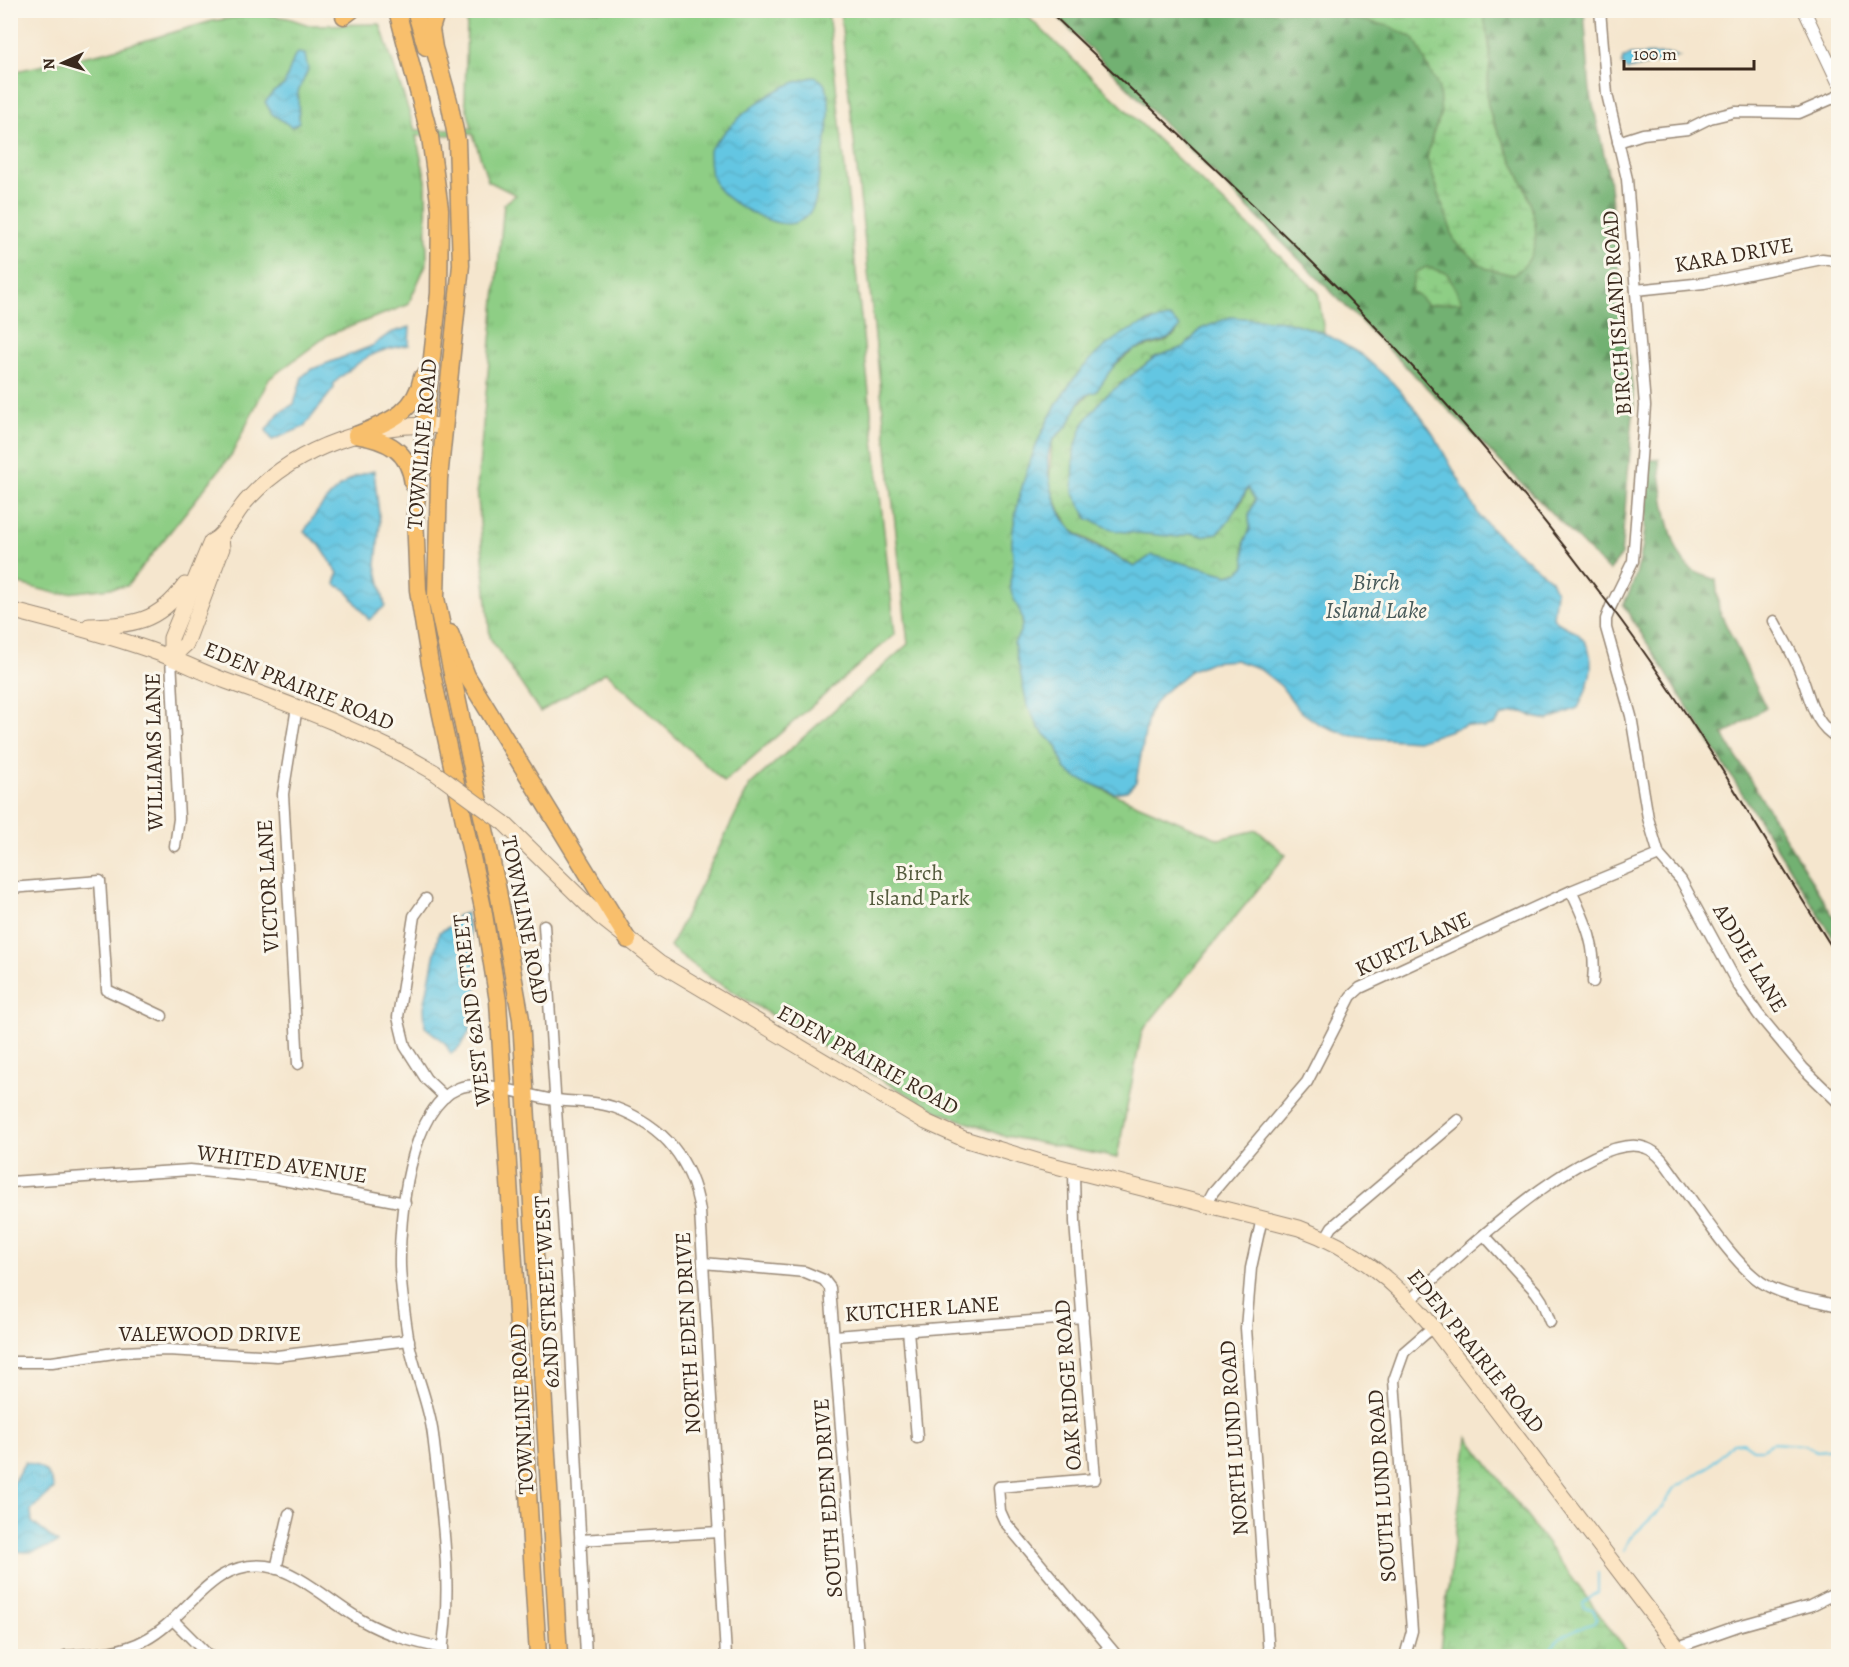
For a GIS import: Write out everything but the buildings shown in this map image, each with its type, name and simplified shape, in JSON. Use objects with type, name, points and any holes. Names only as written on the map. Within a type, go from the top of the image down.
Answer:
[{"type":"main road","points":[[171,658],[171,638],[202,560],[211,542],[221,537],[248,499],[266,482],[316,449],[395,419],[417,396],[423,373],[434,274],[441,269],[440,209],[430,137],[397,10]]},
{"type":"main road","points":[[415,10],[440,97],[459,198]]},
{"type":"main road","points":[[437,10],[431,29],[432,39],[457,141],[459,198]]},
{"type":"main road","name":"TOWNLINE ROAD","points":[[459,198],[461,265],[436,521],[436,598],[510,955],[520,1019],[527,1094],[559,1656]]},
{"type":"main road","name":"WEST 62ND STREET","points":[[441,269],[415,514],[417,571],[423,628],[492,955],[506,1091],[538,1656]]},
{"type":"main road","points":[[356,435],[424,425],[444,426]]},
{"type":"main road","points":[[356,435],[385,442],[404,455],[412,474],[415,514]]},
{"type":"main road","points":[[171,658],[186,644],[222,548],[221,537]]},
{"type":"main road","points":[[77,627],[128,624],[153,617],[175,599],[202,560]]},
{"type":"main road","points":[[436,563],[452,637],[467,676],[628,940]]},
{"type":"main road","name":"EDEN PRAIRIE ROAD","points":[[10,610],[77,627],[171,658],[188,667],[358,731],[434,772],[504,823],[598,915],[683,980],[926,1122],[964,1139],[1074,1172],[1207,1203],[1326,1237],[1376,1269],[1410,1300],[1681,1652]]},
{"type":"street","name":"BIRCH ISLAND ROAD","points":[[1600,10],[1607,94],[1627,179],[1645,406],[1633,561],[1611,606],[1606,619],[1606,628],[1631,716],[1648,818],[1659,855]]},
{"type":"street","points":[[1804,10],[1839,82]]},
{"type":"street","points":[[1618,142],[1643,134],[1688,129],[1710,118],[1735,112],[1799,113],[1839,96]]},
{"type":"street","name":"KARA DRIVE","points":[[1636,290],[1704,283],[1834,258]]},
{"type":"street","points":[[1774,621],[1799,668],[1815,714],[1826,731],[1839,738]]},
{"type":"street","name":"WILLIAMS LANE","points":[[171,658],[179,819],[175,846]]},
{"type":"street","name":"VICTOR LANE","points":[[297,707],[283,794],[298,1064]]},
{"type":"street","name":"KURTZ LANE","points":[[1207,1203],[1212,1192],[1307,1082],[1351,996],[1360,988],[1571,891],[1659,855]]},
{"type":"street","name":"ADDIE LANE","points":[[1659,855],[1681,880],[1738,985],[1758,1014],[1803,1068],[1839,1102]]},
{"type":"street","points":[[10,888],[100,881],[107,990],[162,1016]]},
{"type":"street","points":[[1571,891],[1593,941],[1595,965],[1593,982]]},
{"type":"street","points":[[65,1656],[82,1656],[117,1650],[144,1641],[174,1621],[207,1585],[220,1575],[234,1568],[251,1566],[276,1569],[380,1630],[442,1652],[447,1596],[433,1434],[409,1340],[400,1267],[405,1203],[418,1143],[425,1125],[445,1097],[426,1078],[405,1046],[398,1017],[414,916],[426,899]]},
{"type":"street","name":"62ND STREET WEST","points":[[544,925],[568,1308],[586,1656]]},
{"type":"street","name":"NORTH EDEN DRIVE","points":[[445,1097],[461,1087],[495,1087],[554,1100],[613,1107],[667,1139],[691,1172],[697,1191],[703,1263],[726,1656]]},
{"type":"street","points":[[1326,1237],[1332,1227],[1458,1120]]},
{"type":"street","points":[[1410,1300],[1536,1192],[1579,1164],[1622,1147],[1644,1147],[1662,1161],[1750,1273],[1775,1290],[1839,1306]]},
{"type":"street","name":"WHITED AVENUE","points":[[10,1182],[190,1170],[273,1178],[405,1203]]},
{"type":"street","name":"OAK RIDGE ROAD","points":[[1074,1172],[1074,1222],[1095,1479],[998,1487],[999,1500],[1005,1522],[1113,1652]]},
{"type":"street","name":"NORTH LUND ROAD","points":[[1262,1218],[1251,1268],[1246,1328],[1269,1656]]},
{"type":"street","points":[[1485,1236],[1536,1292],[1550,1322]]},
{"type":"street","name":"KUTCHER LANE","points":[[703,1263],[815,1275],[830,1288],[835,1336],[1083,1317]]},
{"type":"street","name":"SOUTH LUND ROAD","points":[[1406,1656],[1412,1630],[1394,1380],[1404,1352],[1414,1341],[1433,1327]]},
{"type":"street","points":[[908,1330],[917,1438]]},
{"type":"street","name":"SOUTH EDEN DRIVE","points":[[835,1336],[859,1656]]},
{"type":"street","name":"VALEWOOD DRIVE","points":[[10,1362],[52,1362],[121,1352],[167,1350],[277,1356],[409,1340]]},
{"type":"street","points":[[276,1569],[289,1514]]},
{"type":"street","points":[[580,1540],[719,1532]]},
{"type":"street","points":[[1681,1652],[1738,1626],[1810,1606],[1839,1592]]},
{"type":"street","points":[[174,1621],[208,1656]]},
{"type":"street","points":[[1099,1656],[1113,1652]]},
{"type":"green space","points":[[471,11],[828,11],[895,634],[724,782],[606,672],[540,712],[490,638],[477,488],[504,204],[516,195],[488,181],[473,134],[416,136],[426,180],[427,262],[408,305],[328,335],[269,379],[232,454],[127,586],[59,594],[11,582],[11,72],[105,52],[212,21],[259,14],[288,18],[309,25],[380,24],[415,130],[472,128],[465,101],[467,19]]},
{"type":"green space","name":"Birch Island Park","points":[[840,11],[1022,11],[1318,292],[1324,333],[1286,321],[1201,329],[1184,347],[1155,357],[1119,385],[1178,537],[1191,533],[1203,536],[1239,506],[1248,488],[1255,499],[1249,515],[1250,529],[1244,542],[1245,566],[1239,572],[1228,575],[1152,555],[1134,567],[1073,531],[1060,511],[1049,483],[1052,442],[1068,424],[1074,408],[1102,383],[1104,376],[1115,365],[1134,350],[1164,342],[1175,335],[1180,327],[1152,320],[1126,334],[1083,370],[1065,392],[1050,416],[1028,468],[1021,496],[1014,536],[1012,589],[1020,607],[1039,728],[1057,746],[1065,769],[1102,789],[1219,839],[1257,830],[1286,855],[1142,1031],[1117,1158],[1001,1135],[937,1111],[829,1050],[712,979],[670,947],[750,785],[908,644]]},
{"type":"green space","points":[[1052,11],[1584,11],[1590,91],[1609,177],[1634,404],[1621,556],[1609,571]]},
{"type":"green space","points":[[1318,11],[1483,11],[1490,54],[1488,106],[1527,194],[1534,217],[1535,239],[1529,259],[1513,275],[1485,268],[1455,242],[1427,158],[1433,133],[1441,115],[1439,89],[1414,38],[1389,26]]},
{"type":"green space","points":[[1426,267],[1447,273],[1462,302],[1427,305],[1411,291],[1415,273]]},
{"type":"green space","points":[[1659,459],[1668,518],[1677,549],[1683,561],[1691,569],[1716,580],[1719,610],[1766,708],[1723,735],[1838,924],[1838,945],[1623,605],[1637,571],[1641,553],[1646,516],[1649,460]]},
{"type":"green space","points":[[1468,1437],[1630,1656],[1439,1656]]},
{"type":"water","points":[[305,54],[308,70],[298,92],[299,122],[292,127],[272,114],[265,102],[273,92],[284,85],[295,55]]},
{"type":"water","points":[[1671,54],[1679,57],[1628,70],[1622,65],[1624,58],[1630,55]]},
{"type":"water","points":[[813,77],[822,81],[827,90],[829,103],[827,133],[814,205],[808,215],[800,221],[791,224],[771,221],[743,208],[721,191],[712,178],[709,150],[755,104],[798,81]]},
{"type":"water","name":"Birch Island Lake","points":[[1230,317],[1286,321],[1324,333],[1362,355],[1392,382],[1415,408],[1433,434],[1480,517],[1502,539],[1551,580],[1556,592],[1553,618],[1577,633],[1589,650],[1591,670],[1578,708],[1548,720],[1533,717],[1524,712],[1511,713],[1501,717],[1494,725],[1484,728],[1466,725],[1418,741],[1369,738],[1348,735],[1319,724],[1299,710],[1281,686],[1258,668],[1235,660],[1211,662],[1190,671],[1161,695],[1149,712],[1136,782],[1127,791],[1114,793],[1075,777],[1065,769],[1057,746],[1039,728],[1027,705],[1014,643],[1020,632],[1022,618],[1014,601],[1010,584],[1013,568],[1012,539],[1017,506],[1027,471],[1041,435],[1059,401],[1081,370],[1107,345],[1137,327],[1171,318],[1180,327],[1175,333],[1165,340],[1140,347],[1127,354],[1112,368],[1096,392],[1085,396],[1078,404],[1068,425],[1052,442],[1048,463],[1052,489],[1061,514],[1074,532],[1134,567],[1152,555],[1228,575],[1239,572],[1245,566],[1244,542],[1250,529],[1249,515],[1255,500],[1248,488],[1227,523],[1217,533],[1203,536],[1191,533],[1178,537],[1116,531],[1088,519],[1073,492],[1074,451],[1083,424],[1103,398],[1155,357],[1184,347],[1201,329]]},
{"type":"water","points":[[410,327],[409,345],[386,349],[360,362],[334,383],[334,388],[304,427],[272,440],[266,430],[279,413],[294,404],[302,377],[310,370],[372,346],[390,333]]},
{"type":"water","points":[[374,471],[380,523],[376,565],[385,606],[369,620],[346,590],[335,584],[338,573],[319,544],[304,532],[325,502],[342,485]]},
{"type":"water","points":[[466,913],[475,968],[476,1008],[472,1026],[464,1041],[451,1054],[445,1043],[425,1027],[424,1007],[439,932],[453,925],[457,916]]},
{"type":"water","points":[[25,1462],[44,1471],[50,1478],[54,1489],[31,1510],[32,1522],[58,1543],[29,1552],[11,1549],[11,1486]]},
{"type":"waterway","points":[[1624,1551],[1630,1538],[1663,1507],[1673,1489],[1707,1468],[1733,1443],[1743,1442],[1753,1449],[1762,1449],[1772,1443],[1804,1445],[1817,1451],[1838,1449]]},
{"type":"waterway","points":[[1548,1656],[1550,1649],[1560,1639],[1594,1623],[1597,1618],[1593,1609],[1584,1608],[1583,1603],[1598,1592],[1598,1573]]},
{"type":"railway","points":[[1048,10],[1354,304],[1431,387],[1506,474],[1577,562],[1672,692],[1838,957]]}]
